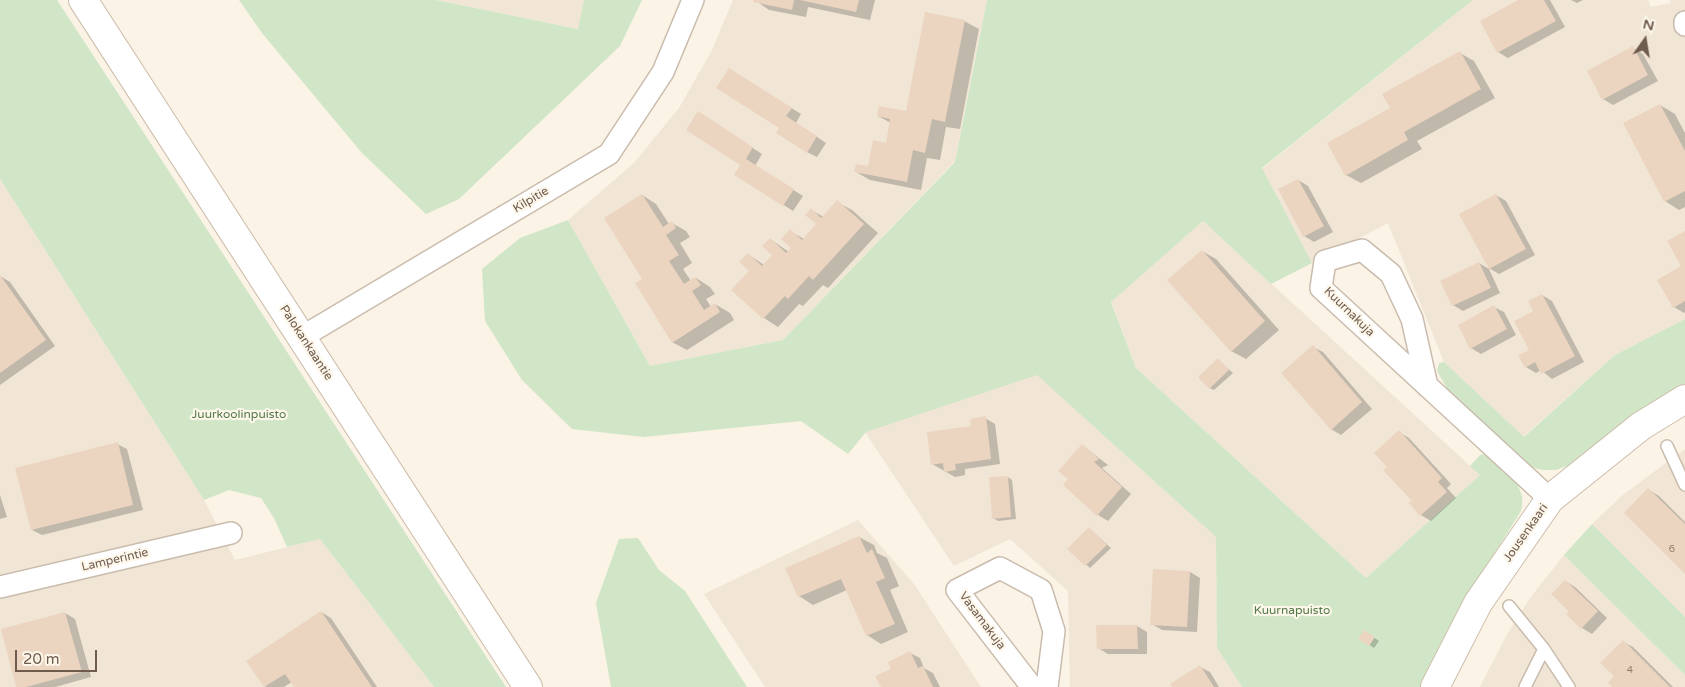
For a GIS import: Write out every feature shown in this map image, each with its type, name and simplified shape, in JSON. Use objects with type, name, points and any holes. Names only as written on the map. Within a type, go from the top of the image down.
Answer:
[{"type":"main road","name":"Palokankaantie","points":[[83,0],[528,687]]},
{"type":"main road","name":"Jousenkaari","points":[[1435,687],[1478,603],[1550,499],[1641,426],[1685,399]]},
{"type":"street","name":"Kilpitie","points":[[302,337],[609,154],[663,72],[693,0]]},
{"type":"street","name":"Kuurnakuja","points":[[1427,386],[1412,318],[1391,274],[1362,250],[1325,261],[1321,288],[1427,386],[1550,499]]},
{"type":"street","name":"Lamperintie","points":[[0,587],[231,533]]},
{"type":"street","name":"Vasamakuja","points":[[1032,687],[957,590],[1000,568],[1041,590],[1054,631],[1047,687]]},
{"type":"lane","points":[[1667,446],[1685,485]]},
{"type":"lane","points":[[1509,606],[1544,649],[1569,687]]},
{"type":"lane","points":[[1525,687],[1544,649]]},
{"type":"shaded area","points":[[436,0],[584,0],[579,29]]},
{"type":"shaded area","points":[[733,0],[987,0],[955,161],[783,340],[650,366],[568,220],[634,163],[679,108],[712,50]]},
{"type":"shaded area","points":[[1473,0],[1648,0],[1651,7],[1671,3],[1670,0],[1685,0],[1685,319],[1615,355],[1523,437],[1444,362],[1388,223],[1312,263],[1262,169]]},
{"type":"shaded area","points":[[0,179],[204,500],[235,560],[320,539],[434,687],[0,687]]},
{"type":"shaded area","points":[[1203,221],[1480,475],[1366,578],[1136,368],[1111,301]]},
{"type":"shaded area","points":[[1037,374],[1216,537],[1217,648],[1242,687],[1070,687],[1068,591],[1010,539],[954,566],[865,432]]},
{"type":"shaded area","points":[[1685,449],[1685,617],[1592,524],[1624,494]]},
{"type":"shaded area","points":[[858,520],[914,584],[981,687],[765,687],[704,594]]},
{"type":"shaded area","points":[[1564,555],[1685,675],[1685,687],[1480,687],[1506,636],[1530,598]]},
{"type":"green space","name":"Juurkoolinpuisto","points":[[0,0],[57,0],[506,687],[434,687],[320,539],[287,547],[274,518],[261,498],[229,490],[204,500],[0,179]]},
{"type":"green space","points":[[239,0],[436,0],[578,29],[584,0],[642,0],[620,46],[459,199],[426,214],[362,153],[262,33]]},
{"type":"green space","name":"Kuurnapuisto","points":[[987,0],[1473,0],[1262,168],[1312,263],[1271,284],[1203,221],[1111,302],[1136,368],[1366,578],[1480,475],[1470,466],[1480,455],[1485,454],[1518,485],[1521,493],[1521,511],[1481,575],[1422,687],[1242,687],[1217,648],[1216,537],[1037,375],[866,432],[848,454],[801,421],[644,437],[572,429],[522,380],[485,321],[482,269],[520,238],[568,220],[650,366],[783,340],[955,162]]},
{"type":"green space","points":[[1685,319],[1685,385],[1634,417],[1570,465],[1556,470],[1543,470],[1531,467],[1452,397],[1437,371],[1439,363],[1444,362],[1524,437],[1615,355]]},
{"type":"green space","points":[[1592,524],[1685,617],[1685,675],[1564,555]]},
{"type":"green space","points":[[638,538],[659,570],[685,591],[747,687],[611,687],[596,603],[619,539]]},
{"type":"building","points":[[753,0],[794,0],[792,10],[753,2]]},
{"type":"building","points":[[800,0],[859,0],[856,12]]},
{"type":"building","points":[[1518,0],[1544,0],[1556,21],[1497,53],[1480,21]]},
{"type":"building","points":[[925,12],[965,20],[945,122],[932,119],[925,153],[913,150],[907,182],[854,172],[856,164],[868,166],[873,140],[886,143],[890,119],[877,116],[879,106],[906,111]]},
{"type":"building","points":[[1633,46],[1648,75],[1602,100],[1587,71]]},
{"type":"building","points":[[1460,51],[1481,89],[1404,132],[1408,140],[1345,176],[1327,143],[1390,108],[1382,94]]},
{"type":"building","points":[[729,68],[792,108],[786,116],[817,136],[807,153],[776,133],[779,128],[716,88]]},
{"type":"building","points":[[1660,104],[1685,151],[1685,191],[1664,202],[1623,123]]},
{"type":"building","points":[[698,111],[753,147],[746,159],[794,189],[783,206],[734,175],[740,165],[686,130]]},
{"type":"building","points":[[1298,179],[1324,226],[1303,237],[1278,189]]},
{"type":"building","points":[[642,194],[663,227],[672,221],[676,228],[666,235],[679,255],[669,261],[684,284],[695,277],[701,285],[692,291],[704,310],[715,303],[720,312],[672,343],[635,283],[642,279],[604,218]]},
{"type":"building","points":[[1496,194],[1526,249],[1489,269],[1459,214]]},
{"type":"building","points":[[837,200],[864,224],[813,280],[809,276],[788,299],[785,296],[763,319],[731,290],[749,271],[739,262],[748,253],[762,266],[772,255],[762,246],[770,238],[786,253],[791,248],[781,239],[790,229],[802,240],[816,224],[805,215],[811,208],[821,218]]},
{"type":"building","points":[[1685,231],[1685,301],[1673,308],[1657,280],[1681,266],[1667,241]]},
{"type":"building","points":[[1202,250],[1265,321],[1231,352],[1167,280]]},
{"type":"building","points":[[1479,262],[1491,288],[1452,306],[1440,281]]},
{"type":"building","points":[[0,275],[46,340],[0,373]]},
{"type":"building","points":[[1542,294],[1575,356],[1541,374],[1535,362],[1525,368],[1518,355],[1529,350],[1514,321],[1533,311],[1528,301]]},
{"type":"building","points":[[1494,305],[1507,329],[1470,349],[1458,325]]},
{"type":"building","points":[[1313,345],[1362,402],[1331,430],[1281,373]]},
{"type":"building","points":[[1218,358],[1229,370],[1209,389],[1198,377]]},
{"type":"building","points":[[986,416],[991,459],[955,464],[956,470],[944,472],[943,463],[931,465],[927,432],[971,426],[970,419]]},
{"type":"building","points":[[1399,430],[1442,478],[1438,482],[1447,492],[1420,516],[1408,502],[1412,501],[1383,470],[1387,467],[1374,453]]},
{"type":"building","points":[[118,442],[133,505],[31,530],[15,468]]},
{"type":"building","points":[[1082,444],[1099,459],[1094,462],[1122,487],[1097,516],[1063,485],[1068,479],[1058,471]]},
{"type":"building","points":[[1008,476],[1011,517],[992,519],[989,477]]},
{"type":"building","points":[[1648,488],[1685,524],[1685,574],[1624,513]]},
{"type":"building","points":[[1089,527],[1107,545],[1085,566],[1067,549]]},
{"type":"building","points":[[859,536],[867,553],[872,549],[885,578],[876,582],[895,624],[866,636],[841,579],[798,597],[785,568]]},
{"type":"building","points":[[1153,569],[1190,571],[1187,627],[1150,625]]},
{"type":"building","points":[[1565,580],[1598,611],[1581,629],[1566,614],[1569,612],[1551,594]]},
{"type":"building","points":[[321,611],[372,687],[294,687],[285,674],[264,687],[246,661]]},
{"type":"building","points":[[65,612],[82,672],[26,687],[16,687],[1,629]]},
{"type":"building","points":[[1096,625],[1137,625],[1138,649],[1097,649]]},
{"type":"building","points":[[1364,630],[1375,637],[1369,646],[1358,639]]},
{"type":"building","points":[[1623,640],[1670,687],[1612,687],[1608,683],[1614,676],[1600,663]]},
{"type":"building","points":[[910,651],[918,668],[923,666],[933,687],[881,687],[875,676],[891,669],[888,662]]},
{"type":"building","points":[[1200,665],[1214,687],[1172,687],[1170,684]]}]
